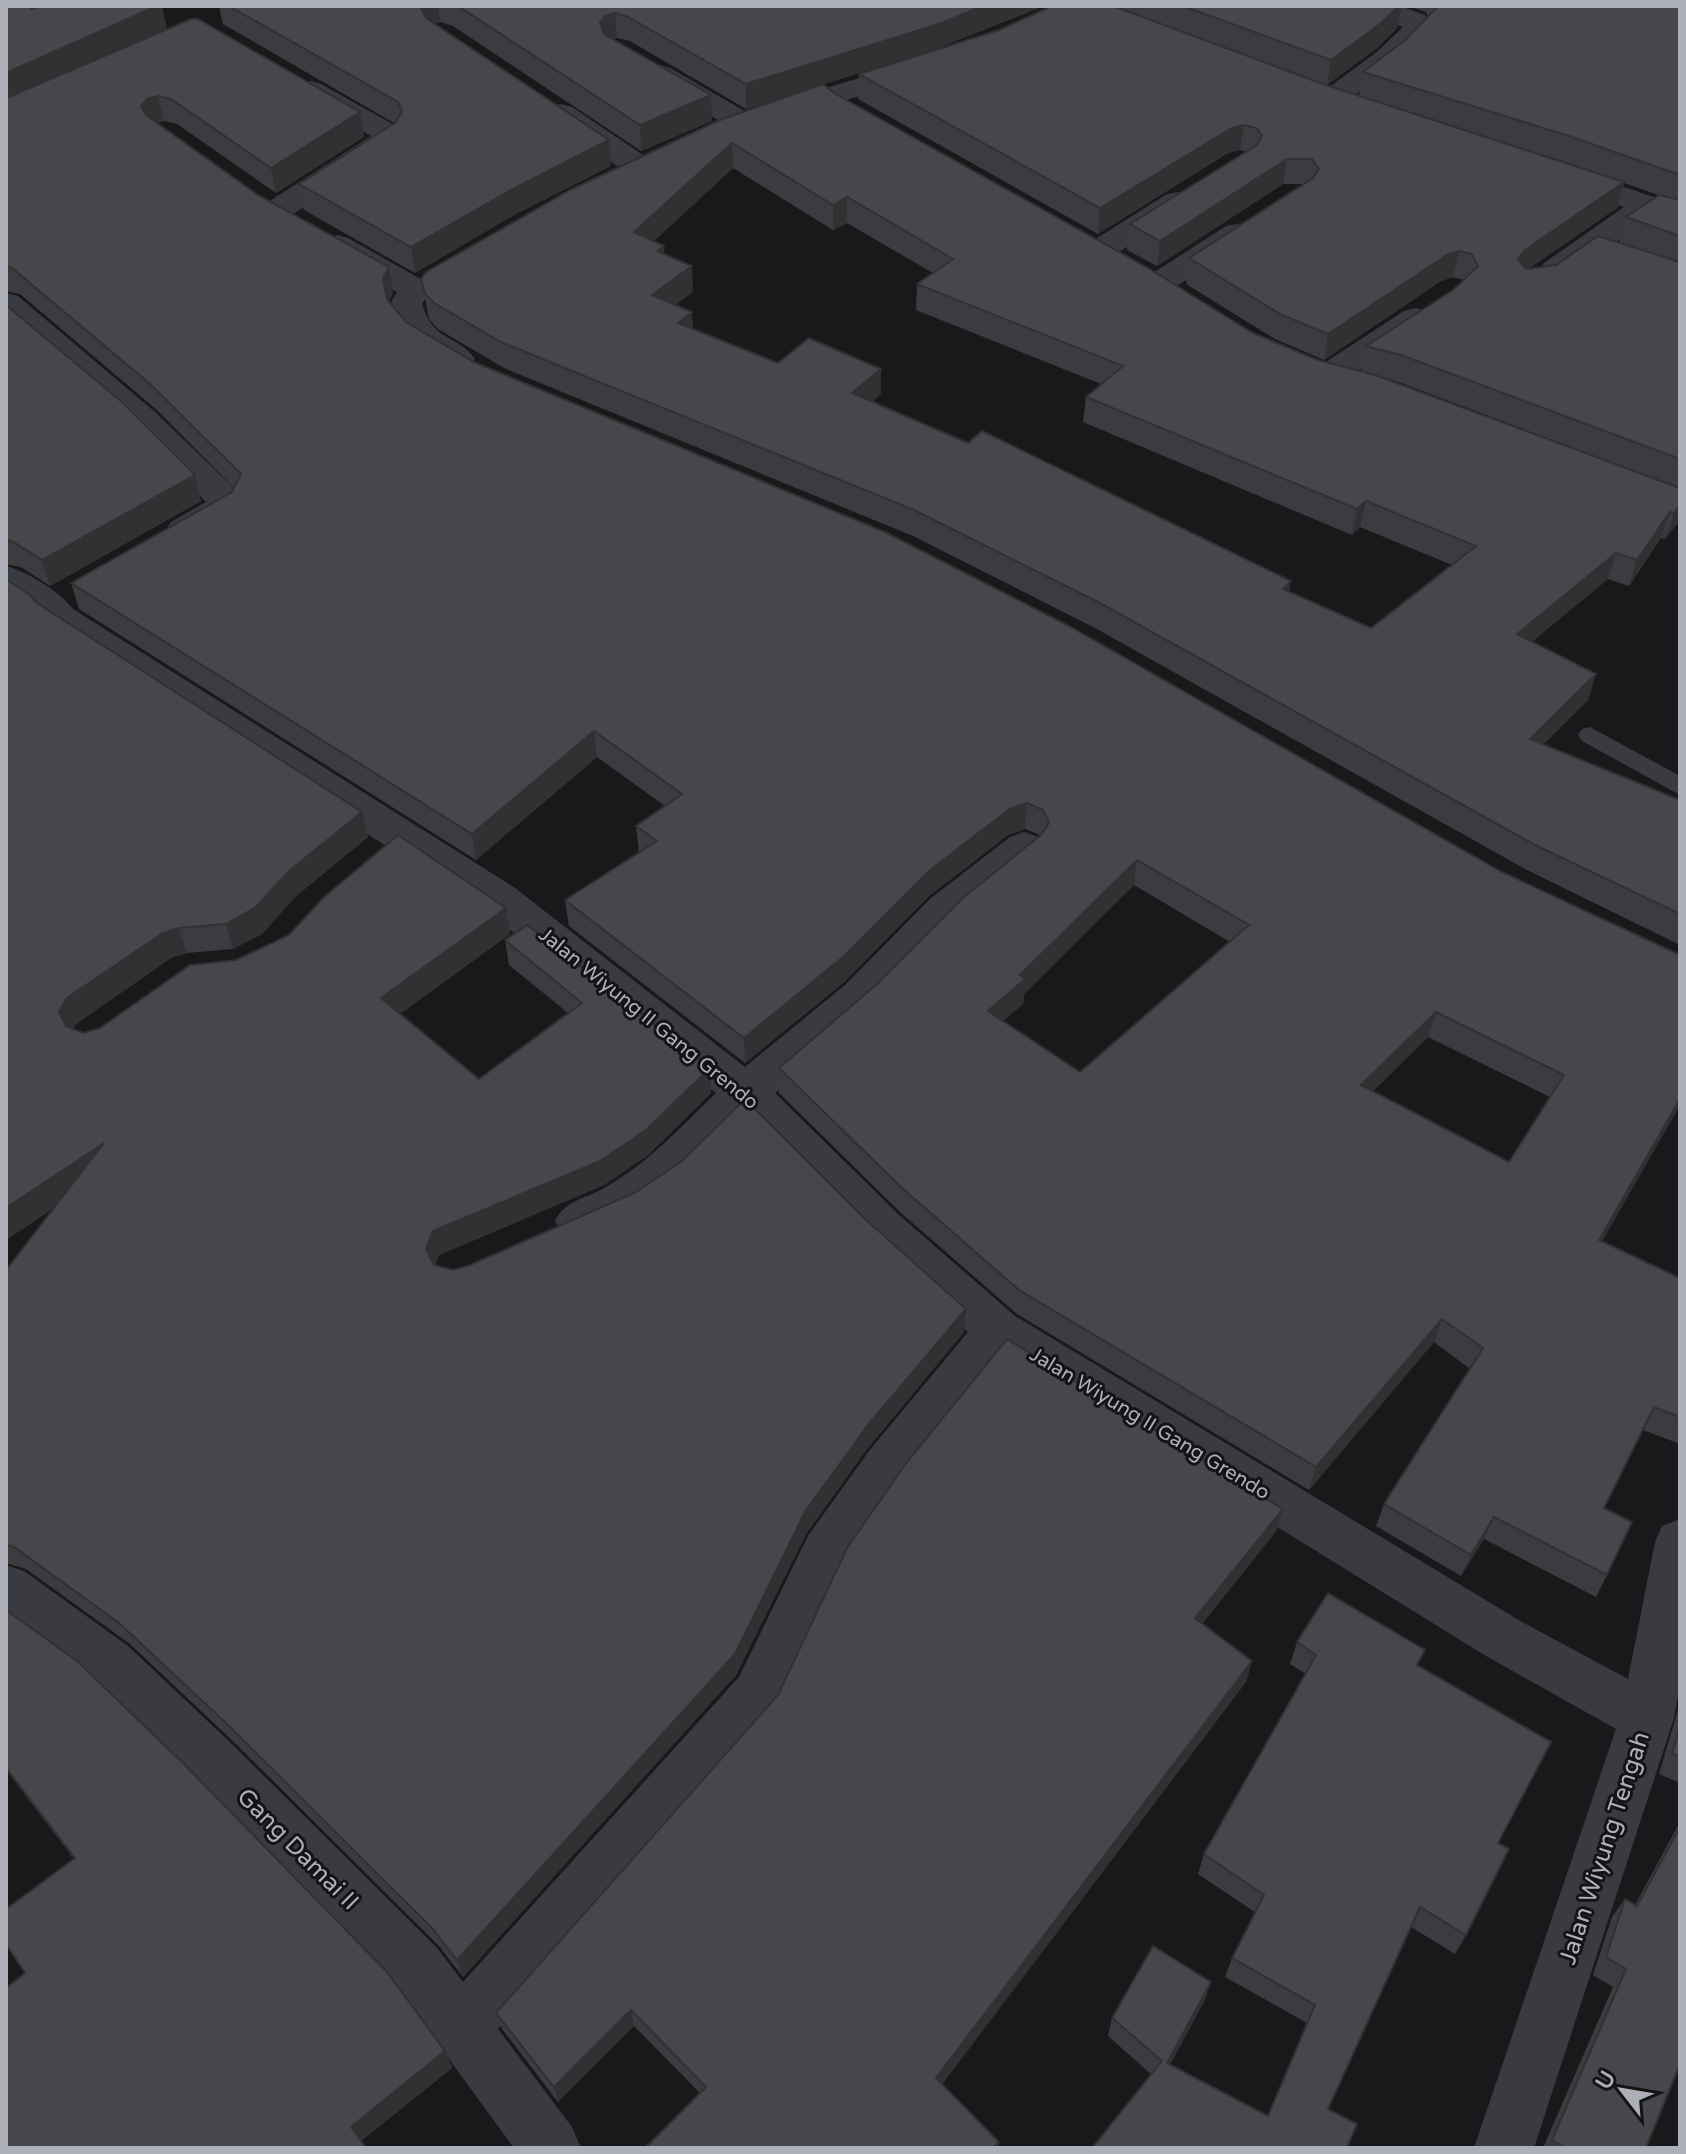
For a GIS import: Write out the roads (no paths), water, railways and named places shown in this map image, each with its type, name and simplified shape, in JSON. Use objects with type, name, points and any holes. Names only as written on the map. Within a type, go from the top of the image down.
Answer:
[{"type":"street","points":[[1330,100],[1388,57],[1418,28],[1415,21],[1373,6]]},
{"type":"street","points":[[631,57],[744,123]]},
{"type":"street","points":[[704,138],[939,64]]},
{"type":"street","points":[[291,78],[388,135],[387,139],[264,203],[426,283],[406,304],[410,324],[424,338],[491,378]]},
{"type":"street","points":[[1300,89],[1365,112]]},
{"type":"street","points":[[537,96],[641,168]]},
{"type":"street","points":[[830,96],[859,117]]},
{"type":"street","points":[[1538,167],[1680,217]]},
{"type":"street","points":[[1202,186],[1085,246],[1170,292],[1258,219]]},
{"type":"street","points":[[1531,285],[1648,205]]},
{"type":"street","points":[[1589,247],[1628,261]]},
{"type":"street","points":[[1369,387],[1313,371],[1443,299]]},
{"type":"street","points":[[6,303],[143,419],[226,501],[224,507],[159,544]]},
{"type":"street","name":"Jalan Wiyung II Gang Grendo","points":[[6,578],[68,599],[60,618],[384,850],[500,899],[746,1092],[882,1227],[998,1330],[1490,1630],[1647,1718]]},
{"type":"street","points":[[540,1238],[621,1201],[666,1170],[746,1092],[860,996],[946,909],[1024,847]]},
{"type":"street","points":[[461,2027],[758,1695],[775,1665],[824,1555],[874,1481],[998,1330]]},
{"type":"street","name":"Jalan Wiyung Tengah","points":[[1504,2148],[1647,1718],[1680,1542]]},
{"type":"street","name":"Gang Damai II","points":[[6,1588],[109,1663],[215,1764],[417,1968],[551,2148]]},
{"type":"lane","points":[[1590,735],[1680,787]]}]
